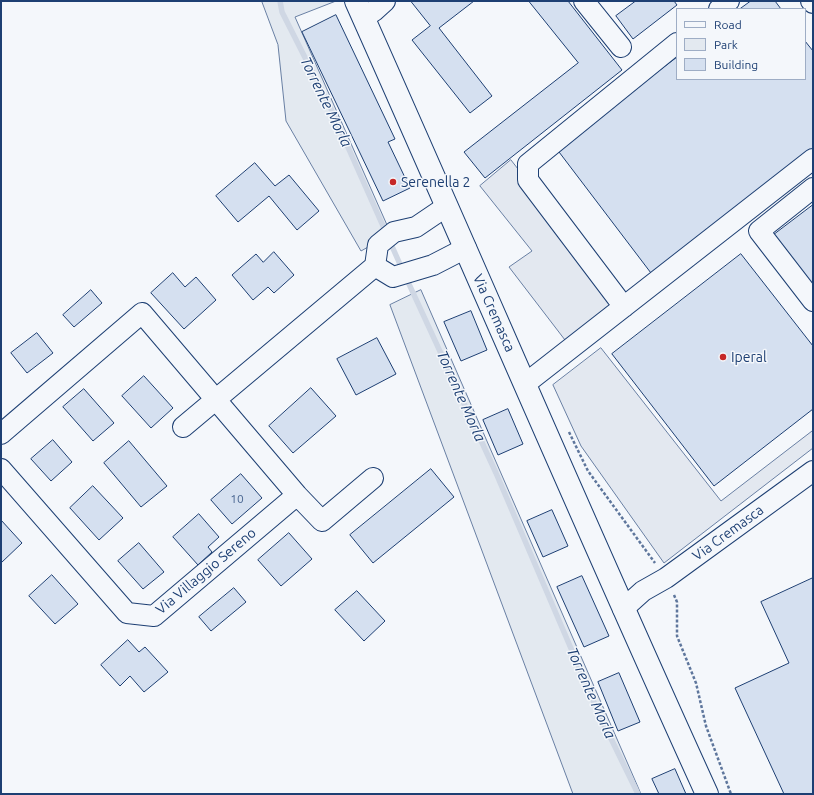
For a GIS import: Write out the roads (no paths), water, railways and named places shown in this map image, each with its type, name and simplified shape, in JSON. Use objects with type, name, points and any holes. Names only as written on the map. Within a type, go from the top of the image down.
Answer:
[{"type":"main road","name":"Via Cremasca","points":[[359,10],[466,248],[623,609],[707,794]]},
{"type":"street","name":"Via Cremasca","points":[[359,10],[374,11],[385,1]]},
{"type":"street","points":[[584,1],[621,47]]},
{"type":"street","points":[[720,8],[729,1]]},
{"type":"street","points":[[624,307],[528,180],[528,164],[676,44]]},
{"type":"street","points":[[525,384],[580,331],[624,307],[813,159]]},
{"type":"street","points":[[813,188],[759,231],[813,301]]},
{"type":"street","points":[[183,427],[375,266],[378,246],[394,232],[416,227],[447,206]]},
{"type":"street","points":[[375,266],[393,277],[433,265],[466,248]]},
{"type":"street","points":[[1,434],[142,313],[297,495],[322,520],[372,478]]},
{"type":"street","name":"Via Villaggio Sereno","points":[[1,469],[127,613],[154,616],[297,495]]},
{"type":"street","name":"Via Cremasca","points":[[623,609],[643,591],[666,578],[813,471]]},
{"type":"waterway","name":"Torrente Morla","points":[[280,1],[282,12],[331,109],[403,271],[496,473],[599,714],[638,794]]},
{"type":"place","name":"Serenella 2","points":[[393,182]]},
{"type":"place","name":"Iperal","points":[[723,357]]}]
